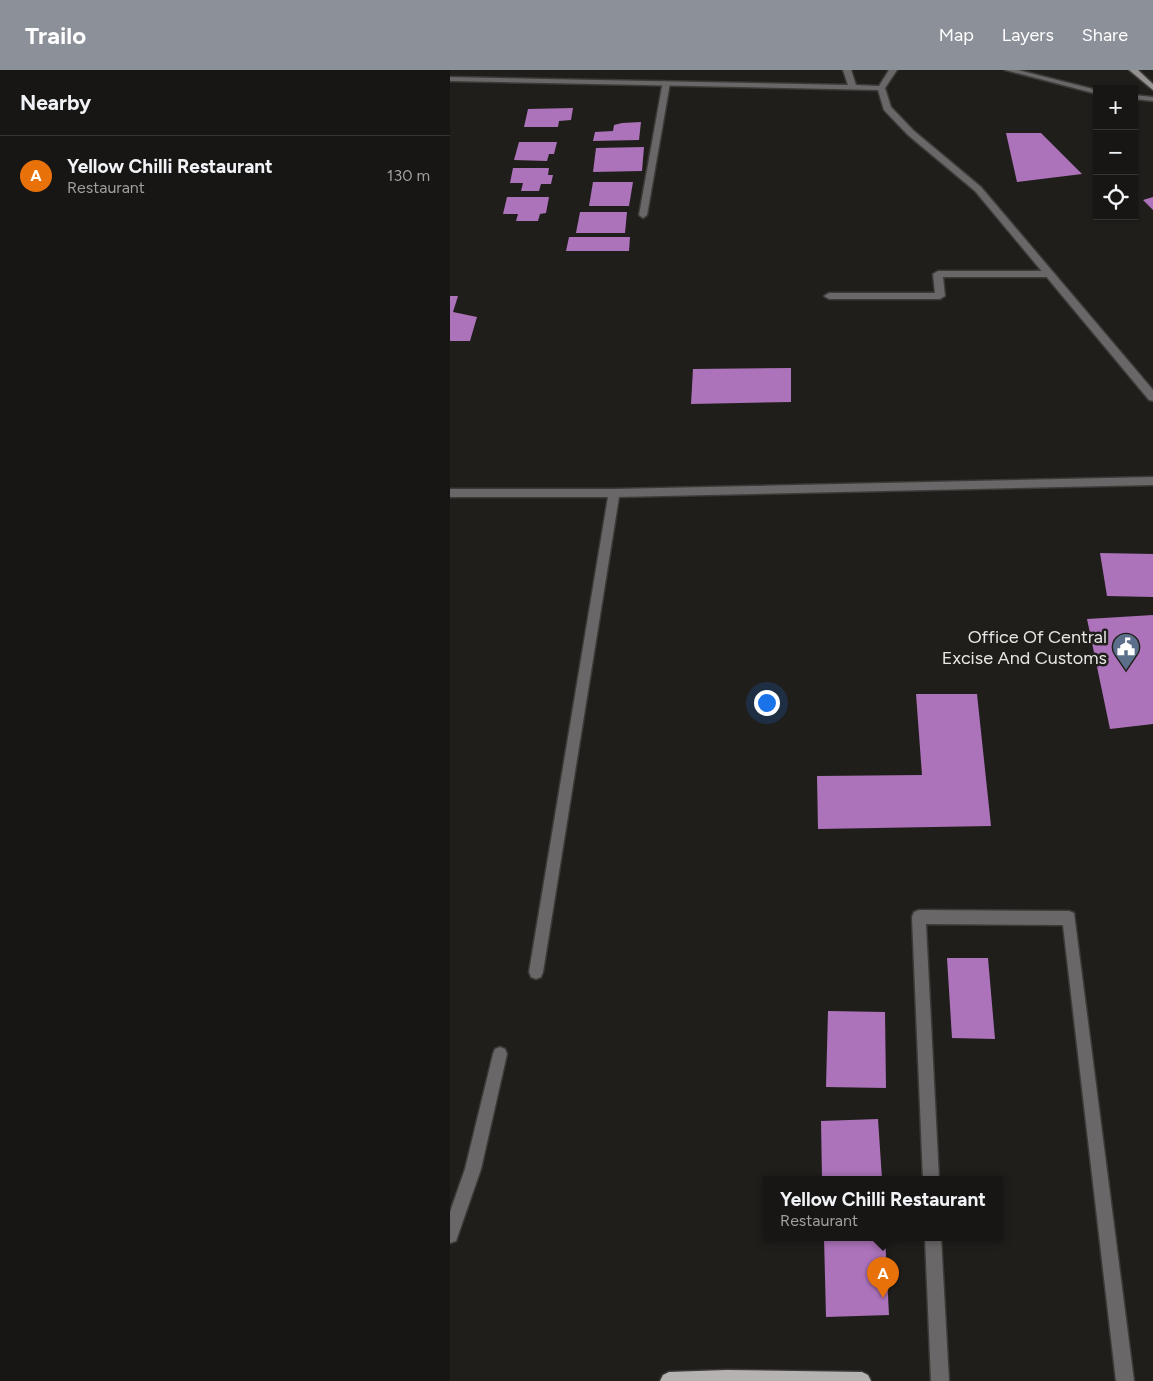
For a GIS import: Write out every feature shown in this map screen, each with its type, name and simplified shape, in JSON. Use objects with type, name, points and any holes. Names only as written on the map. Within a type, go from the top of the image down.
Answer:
[{"type":"main road","points":[[1134,70],[1153,88]]},
{"type":"main road","points":[[669,1381],[727,1378],[862,1381]]},
{"type":"street","points":[[847,70],[853,87]]},
{"type":"street","points":[[881,88],[893,70]]},
{"type":"street","points":[[1009,70],[1093,91]]},
{"type":"street","points":[[450,79],[881,88]]},
{"type":"street","points":[[642,215],[666,83]]},
{"type":"street","points":[[881,88],[887,108],[911,132],[978,189],[1153,398]]},
{"type":"street","points":[[1138,97],[1153,99]]},
{"type":"street","points":[[829,296],[940,296],[938,274],[1050,274]]},
{"type":"street","points":[[450,493],[614,493],[1153,481]]},
{"type":"street","points":[[536,972],[614,493]]},
{"type":"street","points":[[931,1176],[919,917],[1069,918],[1125,1381]]},
{"type":"street","points":[[450,1235],[473,1169],[500,1054]]},
{"type":"street","points":[[933,1241],[940,1381]]},
{"type":"building","points":[[573,108],[571,120],[559,121],[558,127],[524,127],[528,109]]},
{"type":"building","points":[[641,122],[639,140],[593,141],[595,132],[613,131],[614,125],[622,123]]},
{"type":"building","points":[[1006,133],[1041,133],[1082,174],[1017,182]]},
{"type":"building","points":[[519,142],[557,142],[554,154],[549,154],[547,161],[514,160]]},
{"type":"building","points":[[644,147],[642,171],[593,172],[596,148]]},
{"type":"building","points":[[513,168],[549,168],[548,175],[553,175],[551,184],[541,184],[539,191],[521,191],[523,183],[510,183]]},
{"type":"building","points":[[593,182],[633,182],[629,206],[589,206]]},
{"type":"building","points":[[507,197],[549,197],[546,213],[540,214],[538,221],[516,221],[518,214],[503,214]]},
{"type":"building","points":[[1153,197],[1153,210],[1143,200]]},
{"type":"building","points":[[580,212],[627,212],[625,233],[576,233]]},
{"type":"building","points":[[569,237],[630,237],[629,251],[566,251]]},
{"type":"building","points":[[450,296],[458,296],[453,312],[477,317],[470,341],[450,341]]},
{"type":"building","points":[[791,368],[791,402],[691,404],[693,369]]},
{"type":"building","points":[[1100,553],[1153,554],[1153,597],[1107,596]]},
{"type":"building","name":"Office Of Central Excise And Customs","points":[[1153,615],[1153,724],[1110,729],[1087,619]]},
{"type":"building","points":[[916,694],[977,694],[991,826],[818,829],[817,776],[922,775]]},
{"type":"building","points":[[947,958],[988,958],[995,1039],[952,1038]]},
{"type":"building","points":[[828,1011],[885,1012],[886,1088],[826,1087]]},
{"type":"building","points":[[878,1119],[882,1176],[822,1176],[821,1121]]},
{"type":"building","points":[[824,1241],[885,1241],[889,1315],[826,1317]]},
{"type":"place","name":"Office Of Central Excise And Customs","points":[[1126,671]]},
{"type":"place","name":"Yellow Chilli Restaurant","points":[[883,1298]]}]
